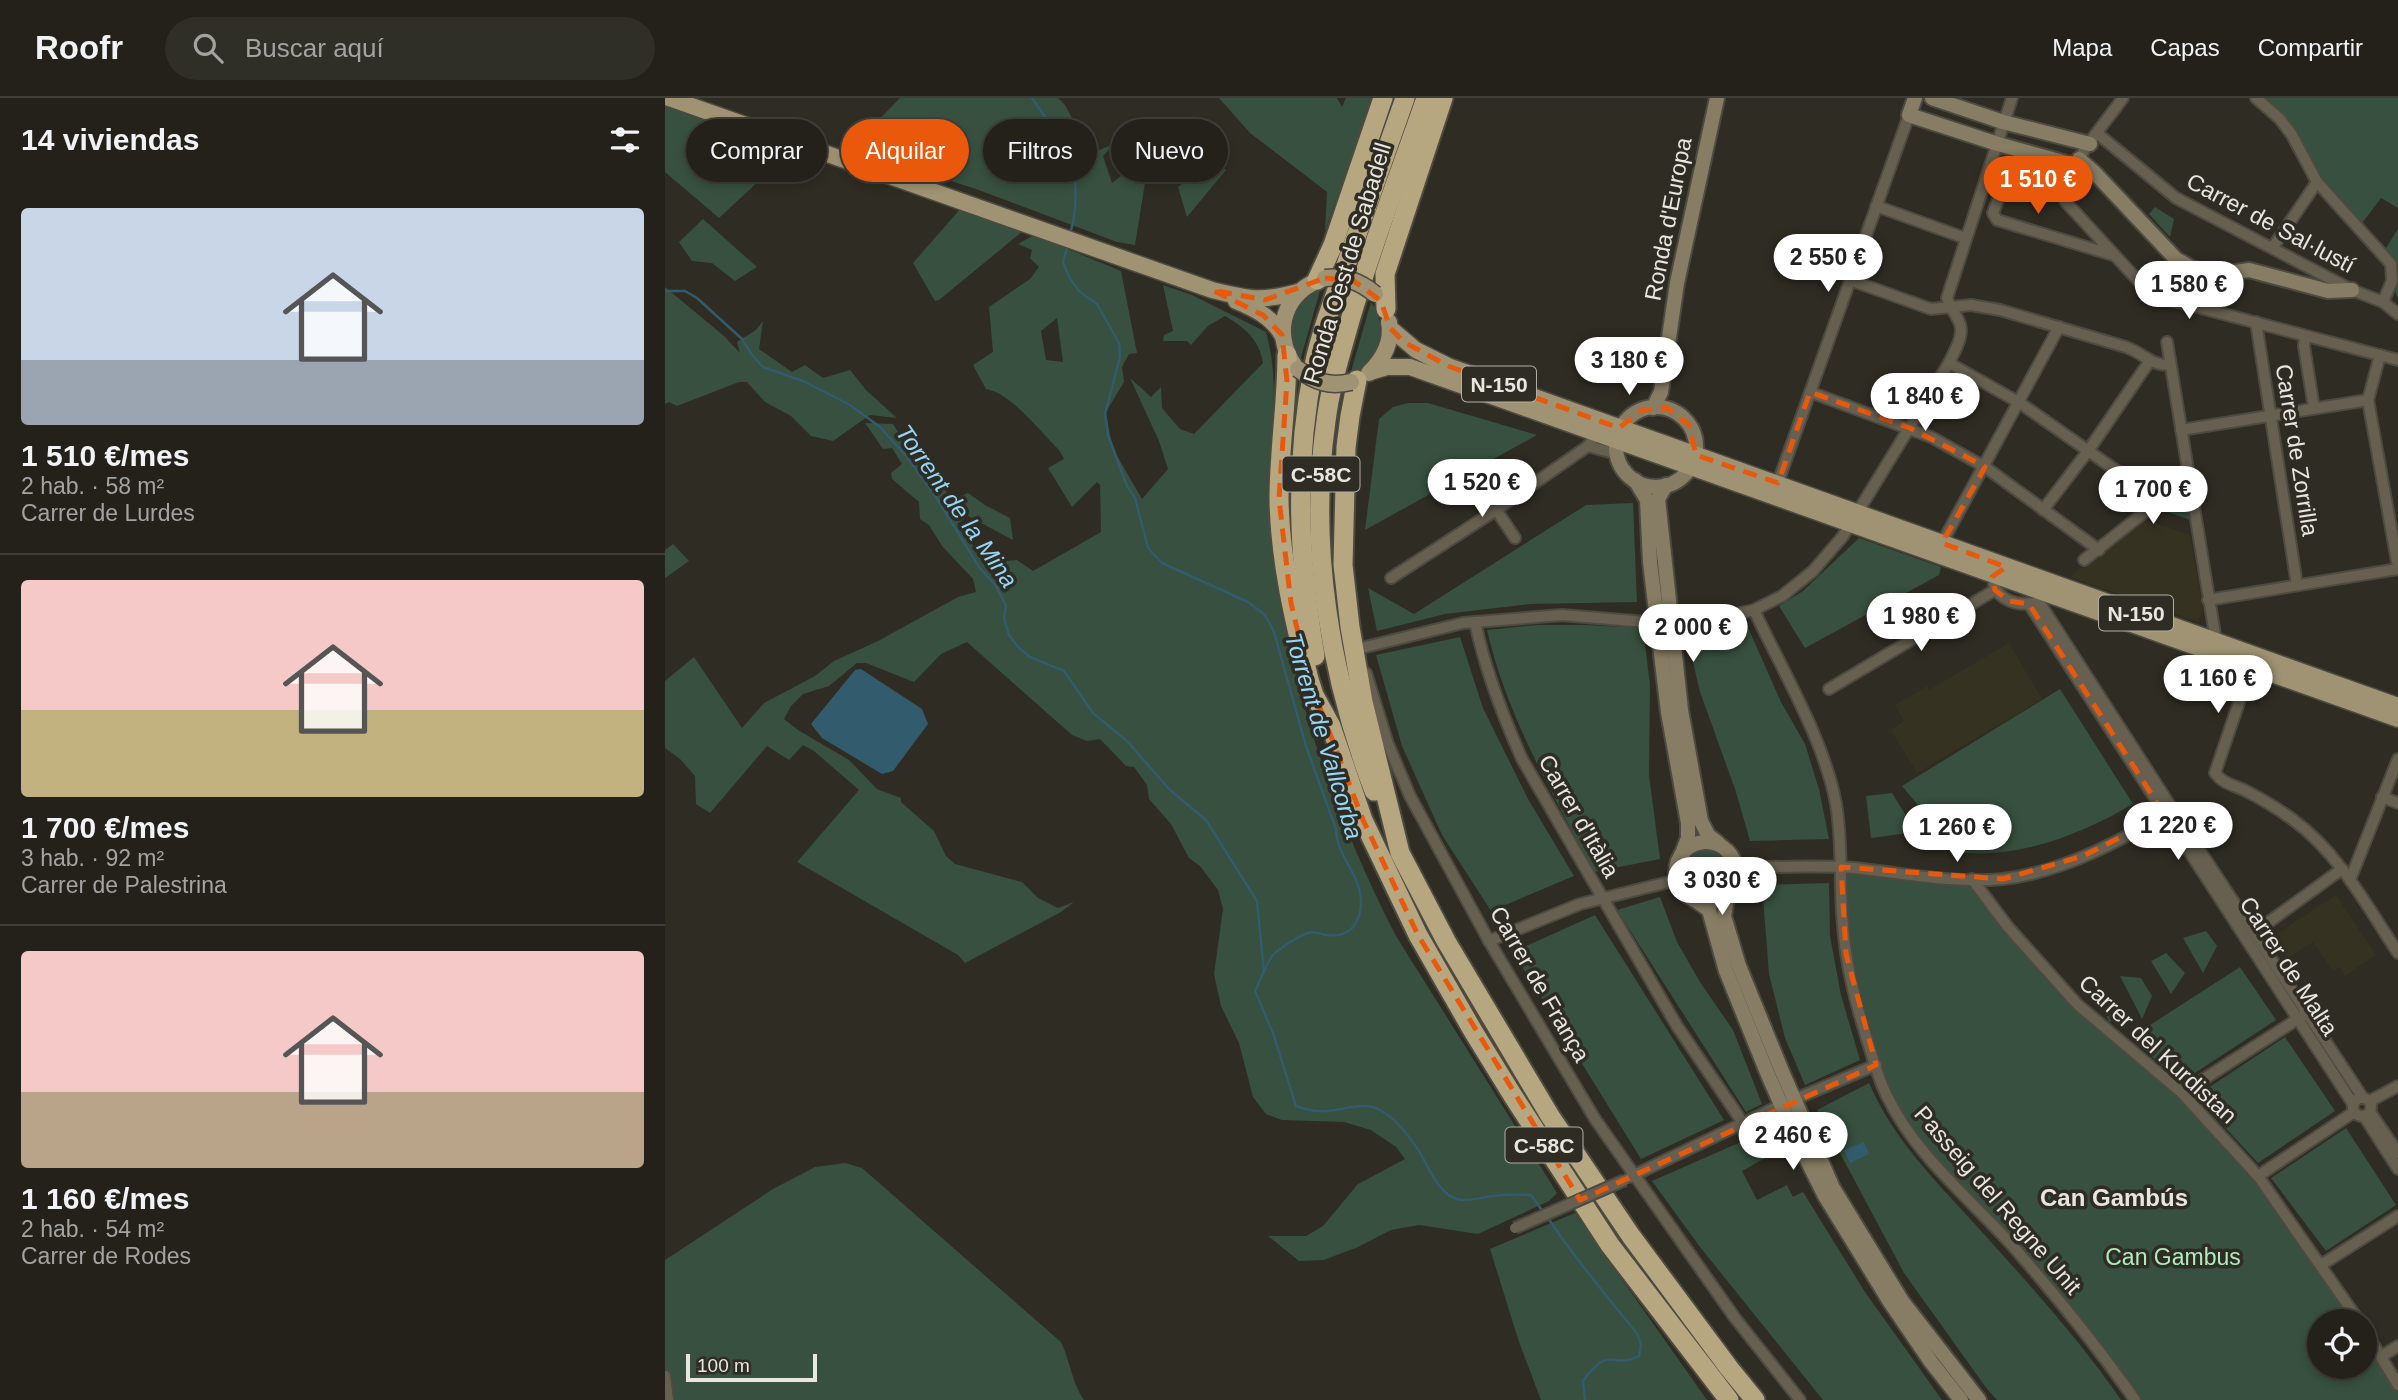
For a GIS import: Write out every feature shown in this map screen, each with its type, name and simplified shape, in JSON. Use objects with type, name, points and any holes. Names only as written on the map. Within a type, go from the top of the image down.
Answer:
[{"type":"highway","points":[[1321,279],[1384,98]]},
{"type":"highway","name":"Ronda Oest de Sabadell","points":[[1331,726],[1308,616],[1300,540],[1300,467],[1305,416],[1315,362],[1336,292],[1405,98]]},
{"type":"highway","name":"Ronda Oest de Sabadell","points":[[1401,853],[1363,762],[1335,659],[1321,541],[1321,470],[1326,420],[1336,369],[1364,275],[1426,98]]},
{"type":"highway","points":[[1384,310],[1385,274],[1443,98]]},
{"type":"highway","points":[[1293,362],[1280,463],[1282,541],[1291,603],[1309,679],[1314,695],[1331,726]]},
{"type":"highway","points":[[1360,378],[1346,447],[1343,565],[1355,654],[1369,726],[1401,853]]},
{"type":"highway","name":"C-58C","points":[[1331,726],[1363,820],[1419,934],[1473,1031],[1610,1245],[1729,1400]]},
{"type":"highway","name":"C-58C","points":[[1401,853],[1446,941],[1550,1116],[1631,1236],[1755,1400]]},
{"type":"main road","points":[[669,98],[1212,290],[1263,315],[1277,325],[1293,362]]},
{"type":"main road","name":"N-150","points":[[1321,279],[1347,278],[1362,284],[1416,350],[1448,366],[1619,434],[1854,518],[2040,595],[2398,719]]},
{"type":"main road","points":[[1212,290],[1258,300],[1273,299],[1298,292],[1321,279]]},
{"type":"main road","points":[[1282,335],[1285,311],[1298,292]]},
{"type":"main road","points":[[1360,378],[1385,353],[1384,310]]},
{"type":"main road","name":"N-150","points":[[1293,362],[1315,380],[1326,384],[1360,378],[1387,367],[1410,367],[1592,440]]},
{"type":"main road","points":[[1592,440],[1619,434]]},
{"type":"main road","name":"N-150","points":[[1776,490],[1818,512],[1854,518],[1942,543],[1998,577]]},
{"type":"main road","name":"N-150","points":[[2040,595],[2197,634],[2398,706]]},
{"type":"street","name":"Ronda d'Europa","points":[[1660,408],[1677,283],[1717,98]]},
{"type":"street","points":[[1776,490],[1915,98]]},
{"type":"street","points":[[1932,98],[2003,122],[2094,139]]},
{"type":"street","points":[[1361,648],[1400,636],[1475,622],[1562,615],[1664,623],[1712,619],[1754,610],[1782,596],[1813,571],[1843,536],[1949,363],[1961,336],[1960,324],[1947,298],[2012,98]]},
{"type":"street","points":[[2123,98],[2077,162],[2064,191],[2065,201],[2144,287],[2159,297],[2398,360]]},
{"type":"street","points":[[2256,98],[2280,119],[2293,135],[2318,182],[2391,264],[2392,281],[2383,302]]},
{"type":"street","points":[[1909,115],[1998,144],[2077,162],[2094,172],[2176,259],[2192,268],[2217,275],[2249,270],[2328,291],[2352,290]]},
{"type":"street","name":"Carrer de Sal·lustí","points":[[2094,139],[2176,198],[2352,290],[2383,302],[2398,314]]},
{"type":"street","points":[[2064,191],[2025,172],[1999,197],[1993,213],[1997,220],[2116,256]]},
{"type":"street","points":[[2273,247],[2318,182]]},
{"type":"street","points":[[1876,206],[1965,238]]},
{"type":"street","points":[[1850,280],[1931,309],[1971,305],[2000,310],[2141,352],[2149,362],[2157,365],[2170,365]]},
{"type":"street","name":"Carrer de Zorrilla","points":[[2256,322],[2297,585]]},
{"type":"street","points":[[1942,543],[2059,327]]},
{"type":"street","points":[[2305,336],[2304,346],[2314,408]]},
{"type":"street","points":[[2167,342],[2216,641]]},
{"type":"street","points":[[2208,600],[2398,568],[2368,400],[2380,355]]},
{"type":"street","points":[[2043,510],[2088,451],[2149,362]]},
{"type":"street","points":[[1949,363],[2020,403],[2134,483],[2156,503]]},
{"type":"street","points":[[1810,392],[1931,437],[1985,467],[2099,550]]},
{"type":"street","points":[[2181,429],[2368,400]]},
{"type":"street","points":[[1391,578],[1496,510],[1592,440],[1619,434],[1642,410],[1660,408],[1677,413],[1689,425],[1695,440],[1693,460],[1680,478],[1667,485],[1649,486],[1635,480]]},
{"type":"street","points":[[1619,434],[1622,466],[1635,480],[1647,500],[1664,623],[1701,821],[1708,835],[1732,856],[1737,868],[1734,884],[1715,901],[1702,902],[1692,898]]},
{"type":"street","points":[[2084,560],[2188,478]]},
{"type":"street","points":[[1477,481],[1515,538]]},
{"type":"street","points":[[1667,485],[1658,499],[1668,715],[1688,823],[1688,838],[1676,870],[1677,880],[1686,894],[1709,910],[1726,971],[1788,1103],[1870,1252],[1902,1301],[1979,1400]]},
{"type":"street","name":"Carrer de França","points":[[1345,543],[1367,676],[1388,744],[1410,796],[1489,941],[1629,1177],[1800,1400]]},
{"type":"street","points":[[1829,689],[1998,577]]},
{"type":"street","name":"Carrer de Malta","points":[[2040,595],[2169,812],[2362,1107],[2398,1169]]},
{"type":"street","name":"Passeig del Regne Unit","points":[[1754,610],[1825,764],[1836,803],[1841,842],[1846,954],[1856,1006],[1888,1099],[1906,1128],[1937,1167],[2011,1244],[2112,1366],[2135,1400]]},
{"type":"street","name":"Carrer d'Itàlia","points":[[1475,622],[1484,664],[1517,748],[1677,1026],[1743,1123]]},
{"type":"street","points":[[2197,634],[2211,623]]},
{"type":"street","points":[[2251,667],[2215,773],[2221,781],[2247,792],[2291,819],[2313,837],[2342,869],[2398,953]]},
{"type":"street","points":[[2350,880],[2398,759]]},
{"type":"street","points":[[2382,797],[2398,803]]},
{"type":"street","points":[[1737,868],[1841,868],[1955,879],[2003,879],[2042,871],[2126,838],[2169,812]]},
{"type":"street","name":"Carrer de Malta","points":[[2169,812],[2255,932],[2302,1016]]},
{"type":"street","points":[[1681,856],[1696,843],[1707,841],[1717,844]]},
{"type":"street","points":[[2255,932],[2342,869]]},
{"type":"street","name":"Carrer del Kurdistan","points":[[1972,879],[2008,927],[2077,1004],[2182,1093],[2258,1176],[2351,1309]]},
{"type":"street","points":[[1489,941],[1557,912],[1601,898],[1677,880]]},
{"type":"street","points":[[1728,892],[1724,916],[1739,966],[1825,1196],[1861,1257],[1931,1362],[1961,1400]]},
{"type":"street","points":[[2182,1093],[2302,1016]]},
{"type":"street","points":[[1515,1228],[1875,1065]]},
{"type":"street","points":[[2258,1176],[2398,1086]]},
{"type":"street","name":"Carrer de Malta","points":[[2362,1107],[2398,1153]]},
{"type":"street","points":[[2321,1265],[2398,1216]]},
{"type":"street","points":[[2382,1356],[2398,1346]]},
{"type":"street","points":[[2377,1348],[2398,1385]]},
{"type":"street","points":[[665,1376],[668,1400]]},
{"type":"highlighted area","points":[[1325,278],[1354,281],[1381,301],[1390,328],[1404,342],[1448,366],[1619,428],[1642,410],[1667,408],[1689,425],[1696,455],[1778,483],[1810,392],[1910,428],[1976,462],[1985,467],[1942,543],[2006,567],[1992,577],[1995,590],[2009,601],[2029,604],[2165,815],[2083,856],[2003,879],[1841,867],[1846,954],[1876,1065],[1580,1200],[1418,935],[1363,820],[1309,679],[1291,603],[1279,499],[1287,381],[1282,335],[1263,315],[1212,290],[1265,300]]},
{"type":"shaded area","points":[[2145,520],[2190,535],[2203,610],[2198,622],[2070,577]]},
{"type":"shaded area","points":[[2009,643],[2042,699],[1917,773],[1891,730],[1904,721],[1895,705],[1927,686],[1929,690]]},
{"type":"shaded area","points":[[2336,895],[2376,955],[2345,976],[2339,967],[2333,971],[2313,942],[2287,959],[2272,937]]},
{"type":"green space","points":[[900,98],[1058,98],[1072,119],[983,119],[983,182],[1097,182],[1097,151],[1111,145],[1103,156],[1111,182],[1145,182],[1135,245],[1117,242],[954,182],[969,182],[969,119],[879,119]]},
{"type":"green space","points":[[1219,98],[1337,98],[1342,107],[1346,98],[1373,98],[1325,231],[1327,192],[1250,133]]},
{"type":"green space","points":[[2256,98],[2398,98],[2398,208],[2381,198],[2360,226],[2338,206],[2292,135]]},
{"type":"green space","points":[[665,105],[703,119],[686,119],[686,182],[758,182],[719,218],[665,172]]},
{"type":"green space","points":[[1185,182],[1216,182],[1187,217],[1178,187]]},
{"type":"green space","points":[[2155,207],[2174,219],[2170,237],[2149,214]]},
{"type":"green space","points":[[961,208],[1023,231],[935,301],[913,263]]},
{"type":"green space","points":[[703,219],[757,267],[735,281],[712,263],[692,261],[679,242]]},
{"type":"green space","points":[[2398,229],[2398,299],[2382,254]]},
{"type":"green space","points":[[1034,235],[1121,271],[1137,353],[1129,354],[1122,367],[1124,382],[1106,412],[1112,447],[1142,499],[1168,469],[1159,441],[1130,378],[1151,397],[1161,387],[1162,408],[1180,429],[1194,434],[1263,363],[1258,347],[1250,335],[1225,316],[1208,326],[1191,345],[1187,341],[1163,341],[1164,335],[1173,331],[1163,285],[1192,295],[1266,332],[1273,378],[1271,493],[1279,586],[1300,690],[1315,740],[1351,840],[1396,936],[1557,1193],[1549,1201],[1478,1234],[1419,1225],[1391,1230],[1324,1260],[1299,1261],[1268,1236],[1306,1236],[1323,1226],[1358,1184],[1405,1159],[1396,1147],[1371,1130],[1344,1122],[1282,1120],[1266,1114],[1253,1097],[1239,1043],[1221,1006],[1214,974],[1223,909],[1218,890],[1200,866],[1189,858],[1171,824],[1149,799],[1147,785],[1134,767],[1126,766],[1100,739],[1087,741],[1072,735],[967,642],[941,654],[914,682],[866,663],[857,663],[829,686],[803,694],[791,706],[784,719],[849,760],[877,789],[901,798],[901,802],[934,831],[946,856],[955,864],[1022,882],[1038,898],[1058,908],[1074,902],[1061,912],[965,963],[958,955],[797,862],[859,790],[814,751],[803,745],[789,760],[767,746],[710,813],[696,804],[695,776],[680,759],[665,748],[665,681],[694,657],[742,728],[764,703],[815,676],[834,661],[878,641],[958,597],[976,592],[973,579],[942,546],[929,525],[920,519],[919,502],[892,479],[891,473],[902,464],[892,448],[883,449],[865,423],[893,424],[910,451],[924,461],[952,499],[968,493],[1010,518],[1013,540],[968,516],[957,524],[987,563],[1017,560],[1033,571],[1101,532],[1100,485],[1097,482],[1072,507],[1048,468],[1064,459],[1059,450],[1015,405],[996,392],[986,389],[973,365],[993,352],[989,307],[1030,279],[1039,267],[1030,258],[1032,250],[1018,244]],"holes":[[[1057,318],[1063,362],[1046,360],[1041,331]]]},
{"type":"green space","points":[[665,287],[724,336],[740,353],[737,342],[756,330],[763,321],[759,349],[792,372],[805,365],[823,378],[850,370],[866,390],[897,418],[870,415],[833,441],[811,436],[791,416],[765,402],[747,382],[739,382],[677,406],[669,402],[665,404]]},
{"type":"green space","points":[[1321,287],[1300,361],[1291,339],[1292,319],[1302,301]]},
{"type":"green space","points":[[1371,302],[1380,323],[1379,344],[1369,362],[1350,375]]},
{"type":"green space","points":[[1408,403],[1428,403],[1537,435],[1365,530],[1379,419],[1393,407]]},
{"type":"green space","points":[[2180,491],[2185,494],[2190,520],[2157,508]]},
{"type":"green space","points":[[1633,503],[1637,602],[1530,604],[1445,614],[1377,631],[1368,588],[1414,614],[1586,505]]},
{"type":"green space","points":[[1859,538],[1941,567],[1939,575],[1805,648],[1779,606],[1803,591]]},
{"type":"green space","points":[[673,544],[689,561],[665,578],[665,550]]},
{"type":"green space","points":[[1746,623],[1781,702],[1805,744],[1819,789],[1829,839],[1750,841],[1736,792],[1699,689],[1688,637],[1717,633]]},
{"type":"green space","points":[[1537,625],[1643,628],[1650,685],[1649,775],[1660,859],[1594,872],[1563,814],[1506,694],[1487,630]]},
{"type":"green space","points":[[1460,637],[1483,708],[1528,799],[1574,876],[1491,911],[1442,835],[1402,746],[1376,655]]},
{"type":"green space","points":[[2060,689],[2133,804],[2071,834],[2026,848],[2003,852],[1957,852],[1902,786]]},
{"type":"green space","points":[[1892,793],[1916,832],[1871,838],[1866,796]]},
{"type":"green space","points":[[1706,845],[1725,853],[1733,872],[1725,891],[1706,899],[1687,891],[1679,872],[1687,853]]},
{"type":"green space","name":"Can Gambus","points":[[1841,868],[1972,879],[2043,968],[2182,1093],[2258,1176],[2351,1309],[2307,1309],[2307,1379],[2377,1379],[2377,1350],[2398,1385],[2398,1400],[2135,1400],[2112,1366],[1937,1167],[1888,1099],[1856,1006]]},
{"type":"green space","points":[[1829,883],[1830,936],[1841,995],[1860,1060],[1805,1085],[1785,1038],[1769,974],[1762,885]]},
{"type":"green space","points":[[1660,897],[1677,942],[1733,1030],[1762,1104],[1746,1112],[1617,910]]},
{"type":"green space","points":[[1595,915],[1724,1120],[1641,1159],[1513,952]]},
{"type":"green space","points":[[2206,931],[2217,946],[2203,973],[2183,938]]},
{"type":"green space","points":[[2166,953],[2185,973],[2171,994],[2151,961]]},
{"type":"green space","points":[[2240,967],[2276,1020],[2181,1082],[2130,1038]]},
{"type":"green space","points":[[2120,976],[2141,978],[2152,996],[2142,1019]]},
{"type":"green space","points":[[2098,990],[2112,996],[2125,1018],[2109,1022]]},
{"type":"green space","points":[[2285,1037],[2335,1111],[2258,1163],[2196,1096]]},
{"type":"green space","points":[[1869,1083],[1890,1123],[1916,1158],[2051,1309],[2121,1400],[1997,1400],[1987,1389],[1904,1273],[1817,1110]]},
{"type":"green space","points":[[2346,1128],[2396,1205],[2326,1251],[2271,1178]]},
{"type":"green space","points":[[1759,1134],[1769,1156],[1742,1171],[1757,1200],[1787,1185],[1793,1197],[1803,1192],[1865,1292],[1942,1400],[1823,1400],[1700,1247],[1652,1181]]},
{"type":"green space","points":[[845,1163],[862,1168],[1061,1342],[1084,1400],[668,1400],[665,1389],[665,1260],[773,1189],[815,1167]]},
{"type":"green space","points":[[1575,1213],[1707,1400],[1541,1400],[1518,1339],[1490,1249]]},
{"type":"water","points":[[861,669],[922,709],[928,724],[893,771],[882,774],[822,738],[811,724],[855,670]]},
{"type":"water","points":[[1864,1142],[1869,1154],[1850,1163],[1844,1150]]},
{"type":"waterway","name":"Torrent de Vallcorba","points":[[1032,98],[1070,161],[1076,194],[1070,234]]},
{"type":"waterway","name":"Torrent de Vallcorba","points":[[1068,244],[1063,262],[1069,277],[1079,291],[1097,304],[1119,343],[1120,357],[1105,414],[1108,435],[1127,486],[1135,498],[1148,548],[1162,563],[1248,602],[1265,615],[1274,632],[1306,746],[1336,829],[1340,848],[1358,884],[1361,904],[1358,918],[1352,928],[1335,935],[1308,933],[1287,944],[1272,956],[1255,991],[1273,1033],[1296,1106],[1319,1111],[1374,1107],[1390,1117],[1405,1132],[1440,1186],[1453,1198],[1465,1200],[1503,1195],[1531,1195],[1544,1213]]},
{"type":"waterway","name":"Torrent de la Mina","points":[[665,291],[685,291],[697,298],[742,339],[763,367],[803,381],[850,405],[880,427],[907,457],[936,497],[979,567],[996,586],[1006,606],[1004,618],[1009,635],[1018,647],[1030,657],[1064,671],[1093,713],[1127,741],[1170,790],[1206,820],[1257,901],[1264,973]]},
{"type":"waterway","name":"Torrent de Vallcorba","points":[[1548,1218],[1638,1335],[1641,1345],[1639,1356],[1630,1360],[1606,1360],[1599,1363],[1583,1381],[1585,1400]]},
{"type":"district","name":"Can Gambús","points":[[2114,1197]]}]
